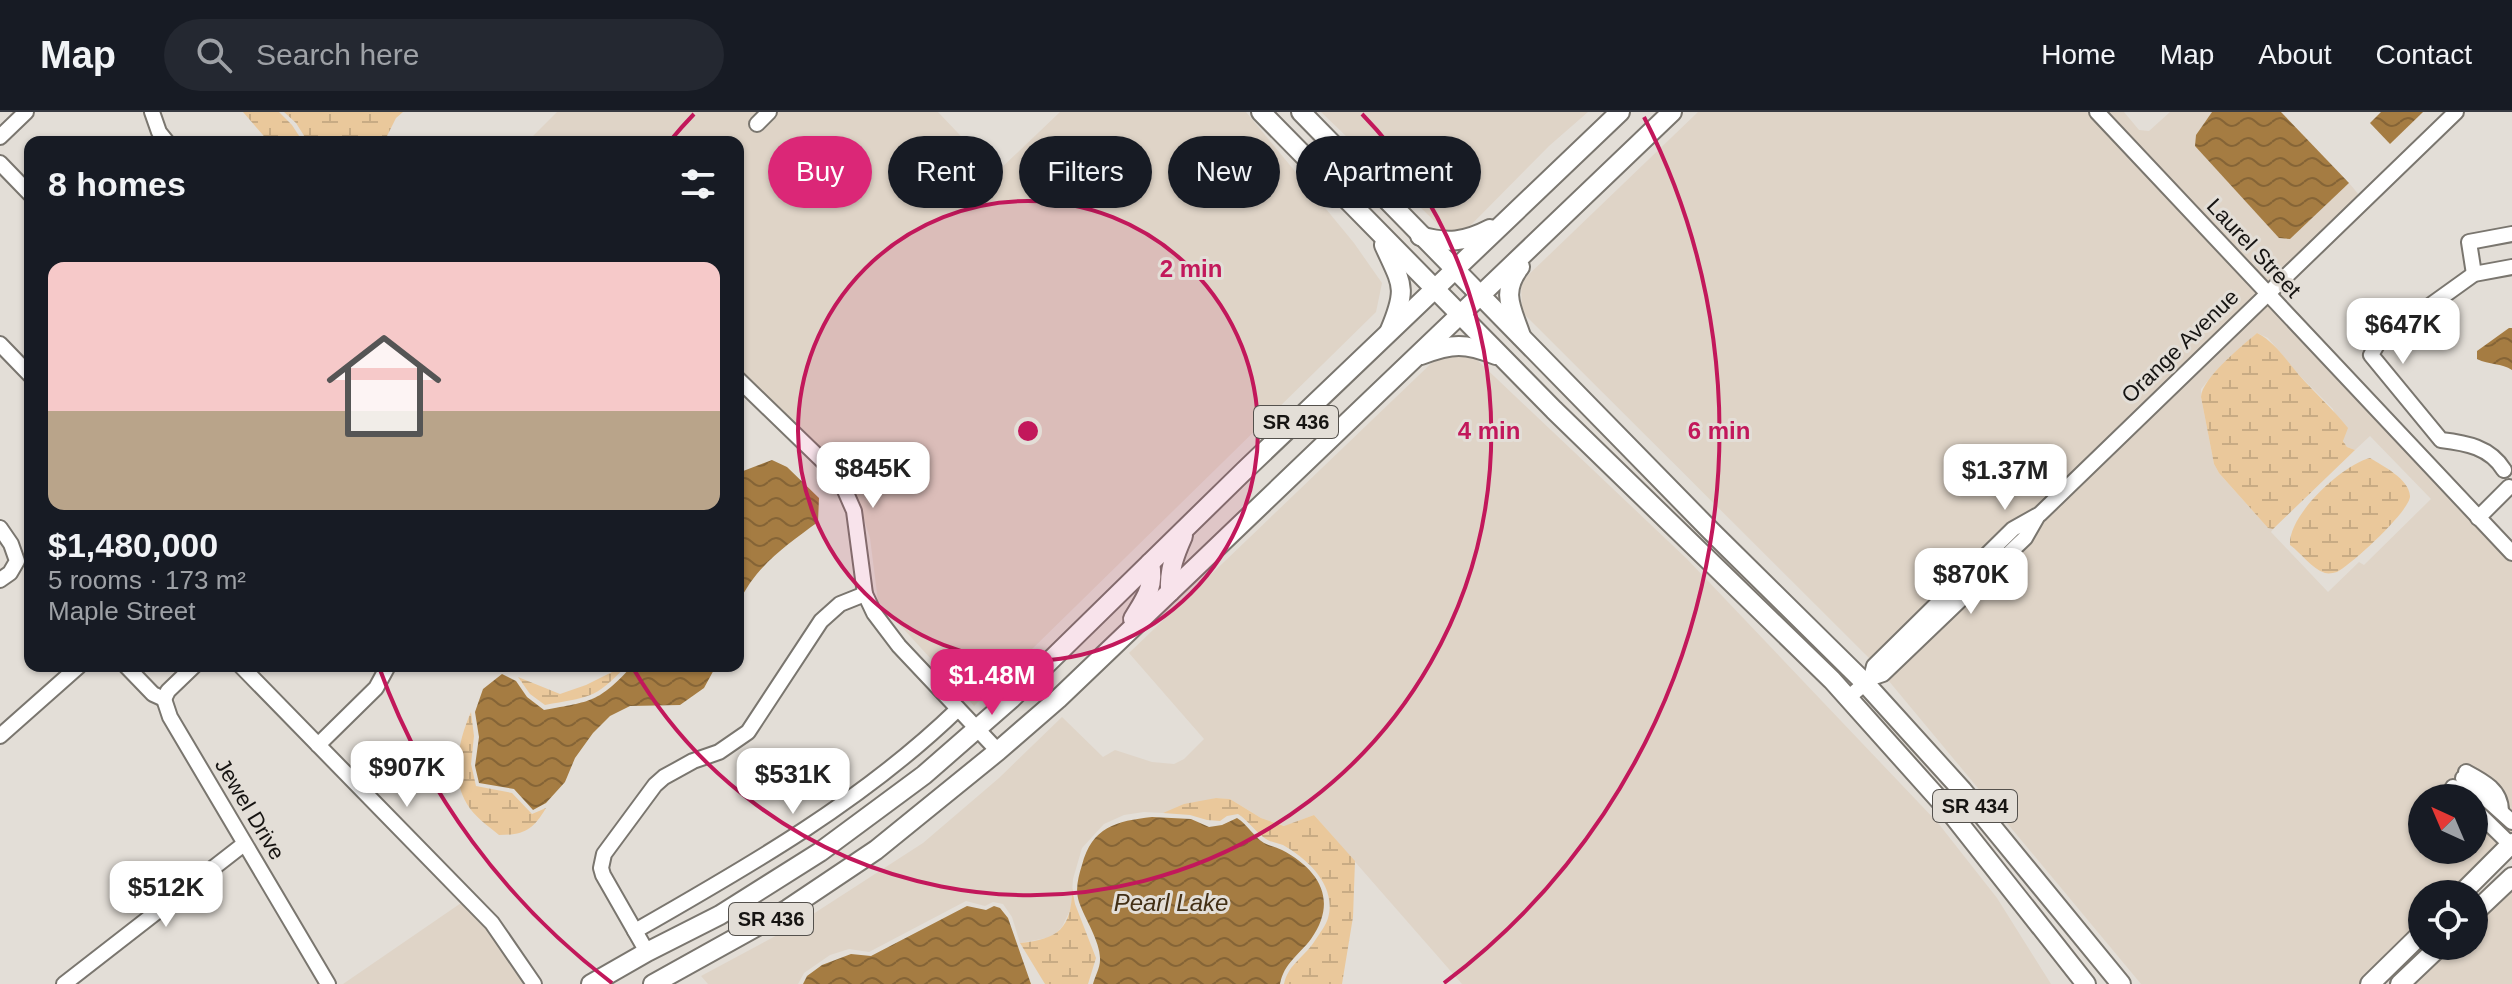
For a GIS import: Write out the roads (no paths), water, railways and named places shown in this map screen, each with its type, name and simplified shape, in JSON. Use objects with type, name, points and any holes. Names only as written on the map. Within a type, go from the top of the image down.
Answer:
[{"type":"main road","name":"SR 434","points":[[1261,112],[1502,357],[1848,698],[1951,813],[2086,984]]},
{"type":"main road","points":[[1290,112],[1307,118]]},
{"type":"main road","name":"SR 436","points":[[591,984],[720,915],[820,852],[924,775],[1101,612],[1620,112]]},
{"type":"main road","name":"SR 436","points":[[653,984],[788,909],[876,850],[998,751],[1058,699],[1672,112]]},
{"type":"main road","name":"SR 434","points":[[1307,118],[1711,531],[1868,680],[2121,984]]},
{"type":"main road","points":[[1420,236],[1453,242],[1470,239],[1506,221]]},
{"type":"main road","points":[[1522,340],[1508,288],[1511,278],[1549,230]]},
{"type":"main road","points":[[1377,232],[1397,271],[1402,293],[1387,335]]},
{"type":"main road","points":[[1415,358],[1456,344],[1502,357]]},
{"type":"main road","points":[[1654,507],[1675,511],[1711,531]]},
{"type":"main road","points":[[1170,592],[1172,561],[1187,526]]},
{"type":"main road","points":[[1121,639],[1147,595],[1153,578],[1150,563]]},
{"type":"main road","points":[[2475,880],[2511,845]]},
{"type":"main road","points":[[2488,900],[2512,877]]},
{"type":"main road","points":[[2004,878],[2034,896],[2053,902]]},
{"type":"main road","points":[[2032,913],[2079,934]]},
{"type":"main road","points":[[2370,984],[2408,947]]},
{"type":"main road","points":[[2400,984],[2425,960]]},
{"type":"street","points":[[0,137],[26,112]]},
{"type":"street","points":[[152,112],[162,136]]},
{"type":"street","points":[[757,124],[769,112]]},
{"type":"street","name":"Laurel Street","points":[[2097,112],[2512,553]]},
{"type":"street","name":"Orange Avenue","points":[[1848,698],[1868,680],[1883,674],[2025,538],[2040,514],[2456,112]]},
{"type":"street","points":[[0,163],[24,188]]},
{"type":"street","points":[[2474,274],[2469,242],[2512,234]]},
{"type":"street","points":[[2478,518],[2510,488],[2504,479],[2508,465],[2469,444],[2441,440],[2371,355],[2378,343],[2474,274],[2512,267]]},
{"type":"street","points":[[0,344],[24,369]]},
{"type":"street","points":[[744,385],[818,455],[843,486],[854,511],[865,594],[887,633],[998,751]]},
{"type":"street","points":[[0,528],[11,544],[17,561],[10,573],[0,580]]},
{"type":"street","points":[[647,952],[603,875],[604,854],[655,785],[677,769],[719,752],[748,732],[821,621],[840,604],[865,594]]},
{"type":"street","points":[[0,736],[72,672]]},
{"type":"street","name":"Jewel Drive","points":[[132,672],[153,694],[164,699],[170,717],[321,981]]},
{"type":"street","points":[[164,699],[188,672]]},
{"type":"street","points":[[247,672],[492,923],[534,984]]},
{"type":"street","points":[[318,745],[376,688],[385,672]]},
{"type":"street","points":[[635,931],[800,834],[898,762],[958,709]]},
{"type":"street","points":[[2488,803],[2507,817]]},
{"type":"street","points":[[2488,823],[2511,845]]},
{"type":"street","points":[[64,984],[244,844]]},
{"type":"water","points":[[2212,112],[2281,112],[2349,183],[2290,239],[2279,238],[2195,146],[2196,135]]},
{"type":"water","points":[[2381,112],[2423,112],[2390,144],[2370,123]]},
{"type":"water","points":[[2512,328],[2512,370],[2477,359],[2477,351]]},
{"type":"water","points":[[772,460],[787,467],[819,498],[818,522],[783,548],[744,593],[744,471]]},
{"type":"water","points":[[626,672],[713,672],[704,688],[680,705],[630,706],[610,716],[575,758],[565,782],[546,803],[533,810],[514,789],[479,783],[475,766],[479,737],[475,712],[483,689],[502,674],[516,681],[527,697],[544,710],[573,705],[602,694]]},
{"type":"water","name":"Pearl Lake","points":[[1152,817],[1191,819],[1209,827],[1237,818],[1260,840],[1295,858],[1315,877],[1324,899],[1319,925],[1288,965],[1280,984],[1093,984],[1100,953],[1077,893],[1086,852],[1107,828]]},
{"type":"water","points":[[967,906],[986,910],[994,906],[1000,908],[1008,918],[1031,984],[803,984],[807,976],[822,965],[851,954],[871,956]]}]
